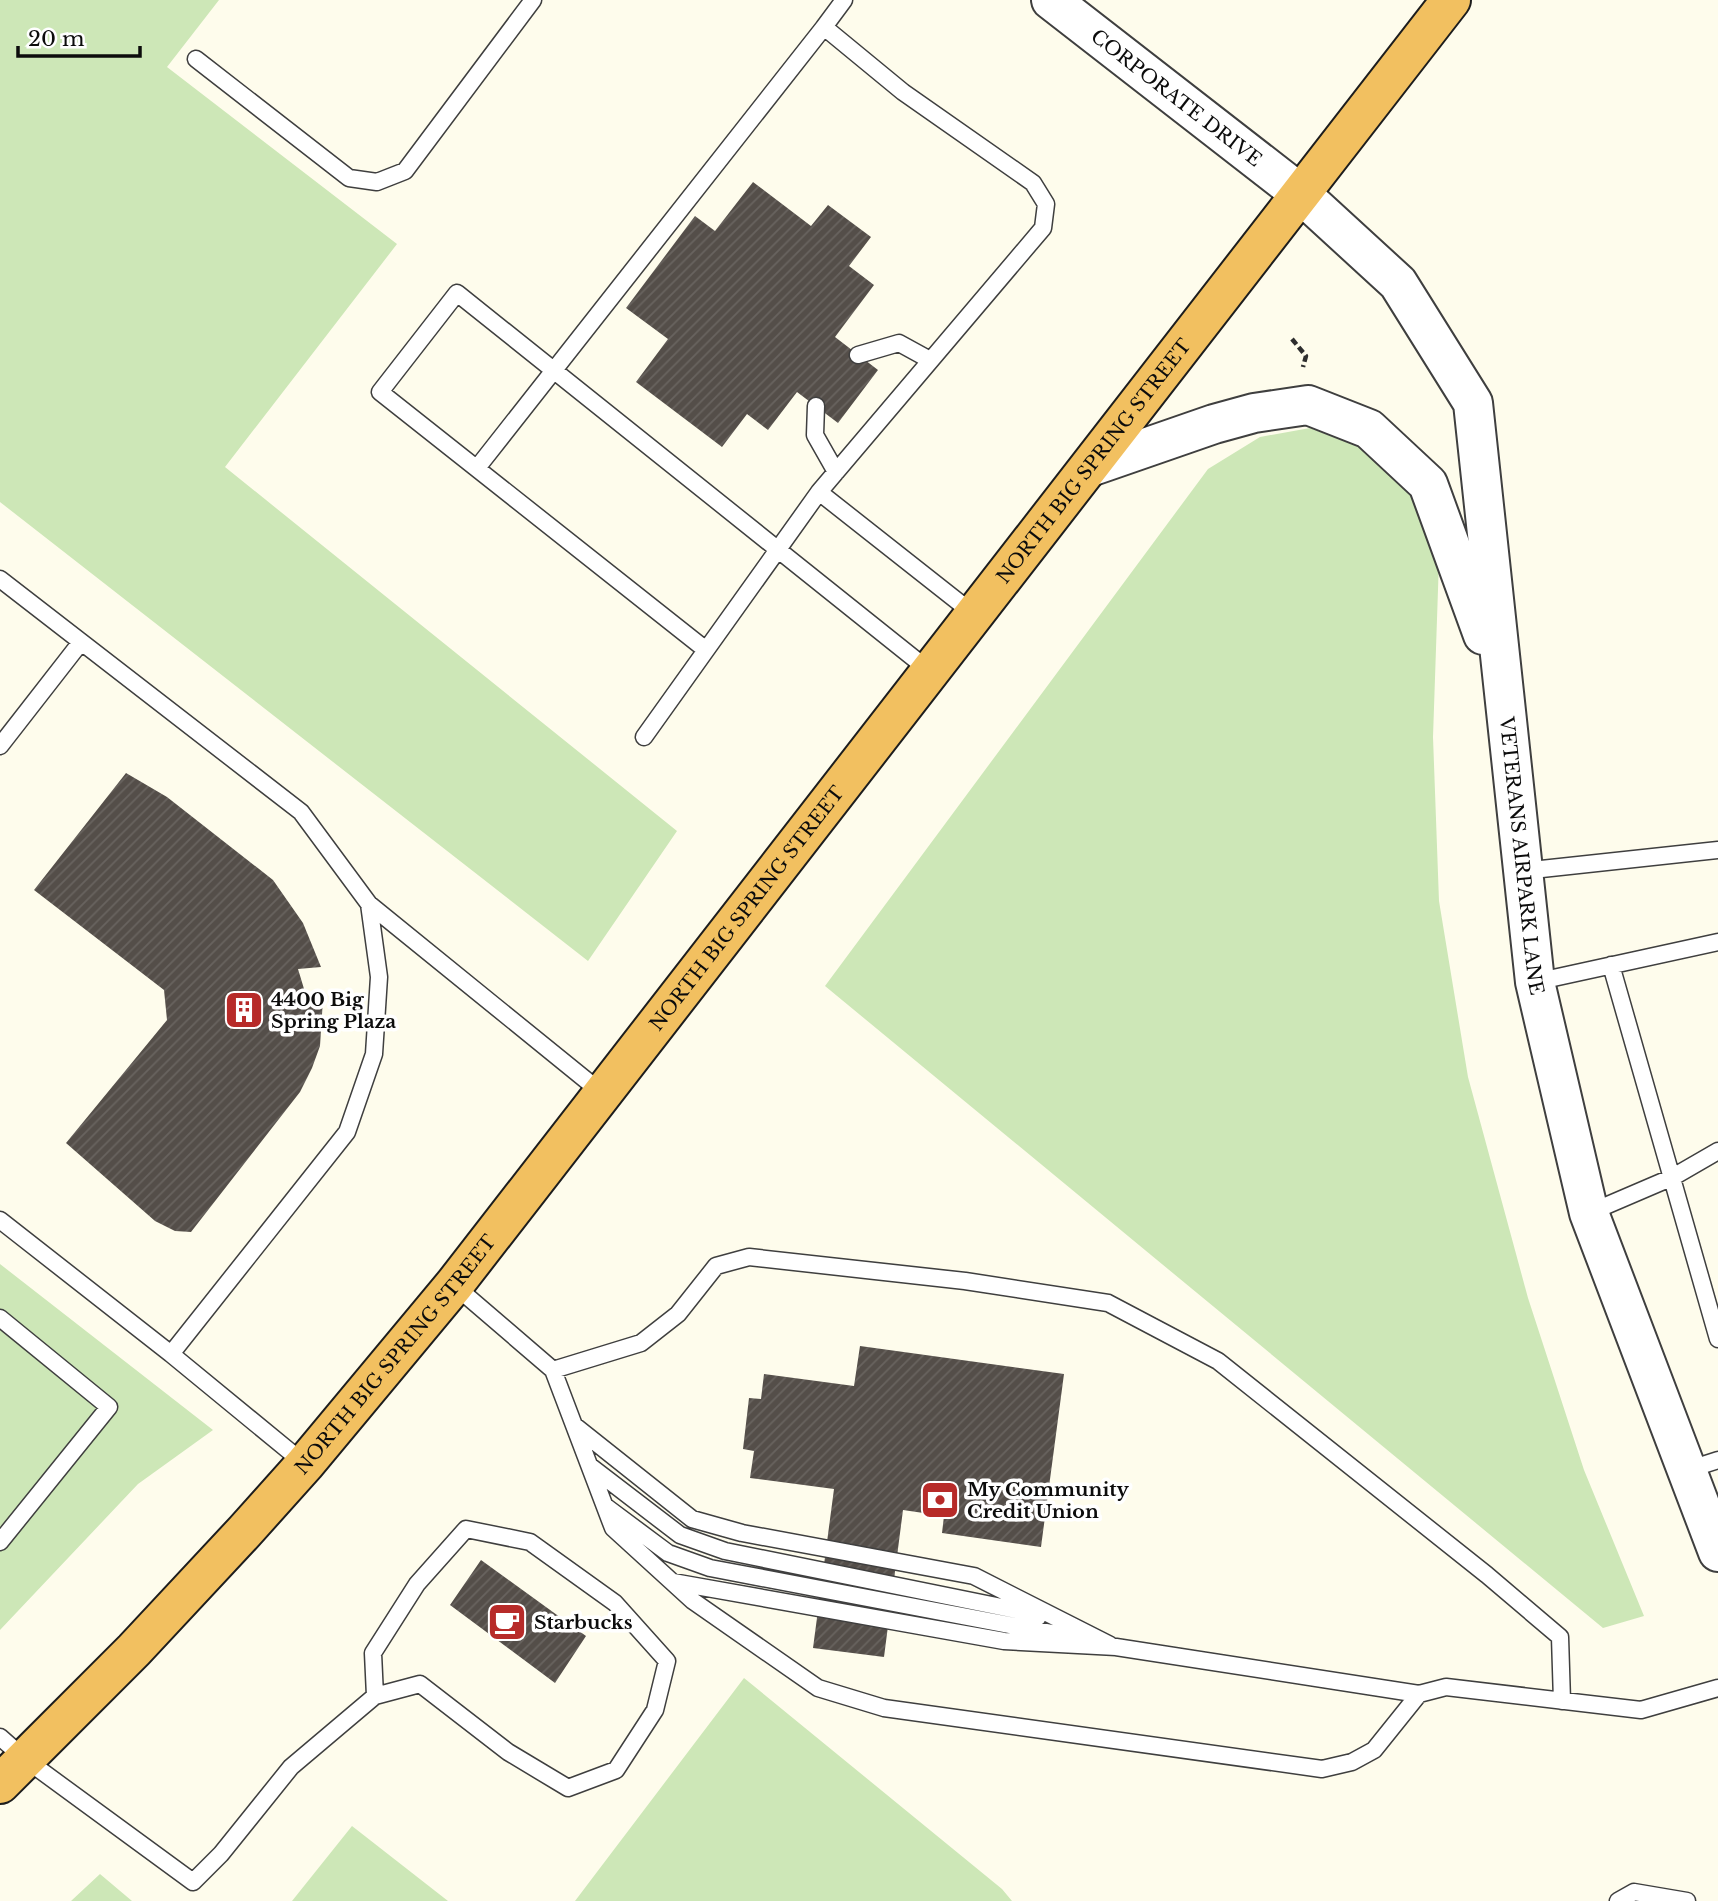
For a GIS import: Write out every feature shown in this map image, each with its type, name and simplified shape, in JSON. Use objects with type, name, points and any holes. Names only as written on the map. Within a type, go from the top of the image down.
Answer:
[{"type":"highway","name":"NORTH BIG SPRING STREET","points":[[8,1760],[134,1650],[305,1464],[454,1285],[1451,0]]},
{"type":"street","name":"CORPORATE DRIVE","points":[[1051,0],[1302,195]]},
{"type":"street","name":"VETERANS AIRPARK LANE","points":[[1302,195],[1398,283],[1473,403],[1535,982],[1588,1213],[1702,1465],[1718,1552]]},
{"type":"street","points":[[1090,467],[1214,424],[1254,413],[1308,405],[1369,429],[1428,484],[1505,696]]},
{"type":"lane","points":[[196,59],[349,178],[377,182],[405,170],[533,0]]},
{"type":"lane","points":[[477,468],[844,0]]},
{"type":"lane","points":[[644,737],[819,492],[1043,228],[1046,205],[1033,183],[902,92],[824,27]]},
{"type":"lane","points":[[706,650],[380,392],[457,293],[931,672]]},
{"type":"lane","points":[[858,355],[899,343],[930,360]]},
{"type":"lane","points":[[816,406],[815,435],[836,472]]},
{"type":"lane","points":[[819,492],[975,615]]},
{"type":"lane","points":[[0,579],[301,812],[369,904],[604,1094]]},
{"type":"lane","points":[[0,746],[81,642]]},
{"type":"lane","points":[[1523,871],[1718,850]]},
{"type":"lane","points":[[172,1354],[347,1132],[374,1054],[379,976],[369,904]]},
{"type":"lane","points":[[1535,982],[1718,942]]},
{"type":"lane","points":[[1611,965],[1718,1339]]},
{"type":"lane","points":[[1588,1213],[1673,1177],[1718,1151]]},
{"type":"lane","points":[[0,1220],[172,1354],[305,1464]]},
{"type":"lane","points":[[553,1370],[641,1343],[678,1314],[716,1266],[749,1257],[965,1281],[1108,1303],[1218,1361],[1487,1575],[1560,1637],[1562,1701]]},
{"type":"lane","points":[[454,1285],[553,1370],[613,1528],[693,1601],[818,1688],[884,1708],[1322,1769],[1352,1762],[1374,1750],[1419,1694]]},
{"type":"lane","points":[[0,1318],[109,1407],[0,1542]]},
{"type":"lane","points":[[574,1426],[692,1519],[742,1533],[974,1576],[1116,1647]]},
{"type":"lane","points":[[588,1465],[680,1535],[725,1551],[1026,1612],[1116,1647]]},
{"type":"lane","points":[[604,1505],[668,1553],[710,1568],[1116,1647],[1419,1694],[1446,1688],[1642,1710],[1718,1688]]},
{"type":"lane","points":[[8,1760],[193,1882],[220,1854],[291,1767],[375,1696],[420,1684],[508,1752],[568,1788],[616,1770],[655,1710],[667,1661],[615,1603],[530,1542],[466,1529],[417,1584],[373,1653],[375,1696]]},
{"type":"lane","points":[[673,1583],[1004,1641],[1116,1647]]},
{"type":"lane","points":[[1618,1901],[1634,1892],[1687,1901]]},
{"type":"path","points":[[1292,340],[1306,356],[1301,374]]},
{"type":"green space","points":[[0,0],[219,0],[167,67],[397,244],[225,467],[677,831],[588,961],[0,502]]},
{"type":"green space","points":[[1310,428],[1363,448],[1412,497],[1439,560],[1433,737],[1439,901],[1468,1077],[1528,1298],[1584,1470],[1644,1616],[1603,1628],[825,986],[1208,469],[1260,437]]},
{"type":"green space","points":[[0,1264],[213,1430],[138,1484],[0,1630]]},
{"type":"green space","points":[[744,1678],[1002,1889],[1012,1901],[575,1901]]},
{"type":"green space","points":[[352,1826],[448,1901],[292,1901]]},
{"type":"green space","points":[[100,1874],[132,1901],[71,1901]]},
{"type":"building","points":[[753,182],[811,226],[828,205],[871,237],[849,266],[874,285],[835,337],[878,370],[838,423],[797,392],[768,430],[747,414],[722,447],[636,382],[668,339],[626,308],[695,216],[715,231]]},
{"type":"building","name":"4400 Big Spring Plaza","points":[[126,773],[167,797],[273,880],[303,923],[321,967],[298,969],[308,1002],[323,999],[320,1046],[312,1068],[300,1092],[191,1232],[175,1231],[155,1221],[66,1143],[167,1020],[164,990],[34,890]]},
{"type":"building","name":"My Community Credit Union","points":[[860,1346],[1064,1374],[1041,1547],[942,1533],[944,1516],[903,1510],[884,1657],[813,1648],[834,1489],[750,1478],[754,1451],[743,1449],[749,1398],[761,1399],[764,1374],[854,1386]]},
{"type":"building","points":[[481,1560],[586,1636],[555,1683],[450,1605]]},
{"type":"place","name":"4400 Big Spring Plaza","points":[[244,1010]]},
{"type":"place","name":"My Community Credit Union","points":[[940,1500]]},
{"type":"place","name":"Starbucks","points":[[507,1622]]}]
